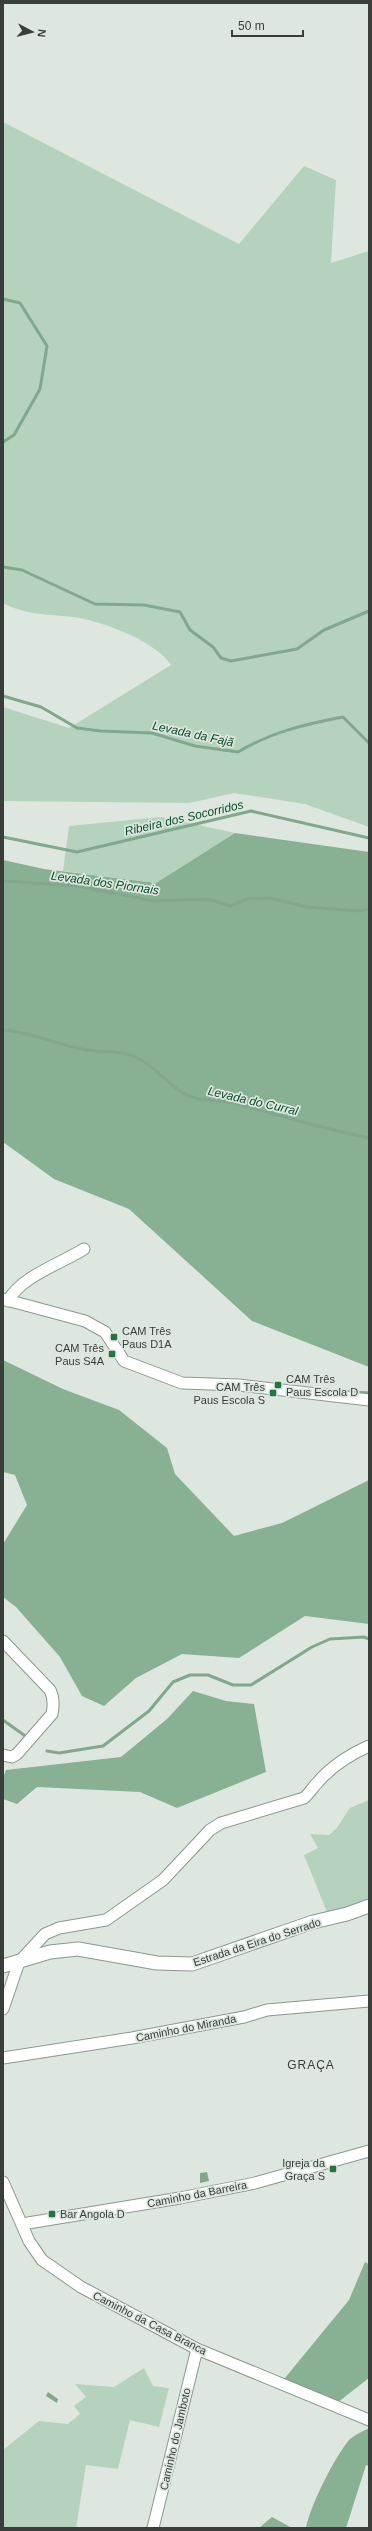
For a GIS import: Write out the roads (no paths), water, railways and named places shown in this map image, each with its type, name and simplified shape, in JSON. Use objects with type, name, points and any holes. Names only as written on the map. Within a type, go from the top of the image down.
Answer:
[{"type":"main road","name":"Estrada da Eira do Serrado","points":[[3,1966],[50,1952],[78,1949],[157,1963],[192,1964],[313,1922],[347,1914],[369,1906]]},
{"type":"street","points":[[84,1249],[22,1283],[6,1300],[85,1321],[97,1326],[105,1332],[124,1361],[182,1383],[239,1385],[369,1400]]},
{"type":"street","points":[[3,1642],[53,1697],[52,1714],[25,1746],[12,1757],[3,1755]]},
{"type":"street","points":[[3,2009],[19,1962],[45,1934],[59,1928],[106,1920],[163,1880],[210,1830],[221,1823],[304,1798],[311,1793],[317,1782],[346,1758],[369,1746]]},
{"type":"street","name":"Caminho do Miranda","points":[[3,2058],[132,2038],[244,2017],[267,2010],[369,2001]]},
{"type":"street","name":"Caminho da Barreira","points":[[22,2224],[180,2198],[255,2183],[369,2151]]},
{"type":"street","name":"Caminho da Casa Branca","points":[[3,2182],[29,2241],[42,2260],[81,2287],[197,2349],[369,2420]]},
{"type":"street","name":"Caminho do Jamboto","points":[[153,2528],[197,2349]]},
{"type":"waterway","points":[[3,299],[20,303],[47,346],[40,389],[14,435],[3,442]]},
{"type":"waterway","points":[[3,567],[22,570],[95,604],[144,605],[180,612],[190,630],[213,647],[221,658],[231,661],[297,649],[324,630],[369,611]]},
{"type":"waterway","name":"Levada da Fajã","points":[[3,696],[41,707],[77,728],[101,731],[152,733],[195,746],[238,752],[276,734],[343,717],[369,743]]},
{"type":"waterway","name":"Ribeira dos Socorridos","points":[[3,837],[77,852],[251,811],[369,838]]},
{"type":"waterway","name":"Levada dos Piornais","points":[[3,881],[77,886],[154,901],[208,899],[230,906],[247,899],[270,898],[307,907],[360,911],[369,909]]},
{"type":"waterway","name":"Levada do Curral","points":[[3,1030],[23,1033],[82,1049],[134,1056],[147,1064],[182,1093],[194,1098],[234,1103],[369,1138]]},
{"type":"waterway","points":[[339,1391],[369,1393]]},
{"type":"waterway","points":[[47,1751],[59,1753],[103,1746],[149,1711],[173,1682],[190,1675],[208,1675],[233,1685],[251,1685],[312,1647],[330,1639],[364,1637],[369,1639]]},
{"type":"waterway","points":[[3,1720],[28,1738]]},
{"type":"place","name":"CAM Três Paus D1A","points":[[114,1337]]},
{"type":"place","name":"CAM Três Paus S4A","points":[[112,1354]]},
{"type":"place","name":"CAM Três Paus Escola D","points":[[278,1385]]},
{"type":"place","name":"CAM Três Paus Escola S","points":[[273,1393]]},
{"type":"place","name":"Igreja da Graça S","points":[[333,2169]]},
{"type":"place","name":"Bar Angola D","points":[[52,2214]]},
{"type":"district","name":"GRAÇA","points":[[311,2065]]}]
